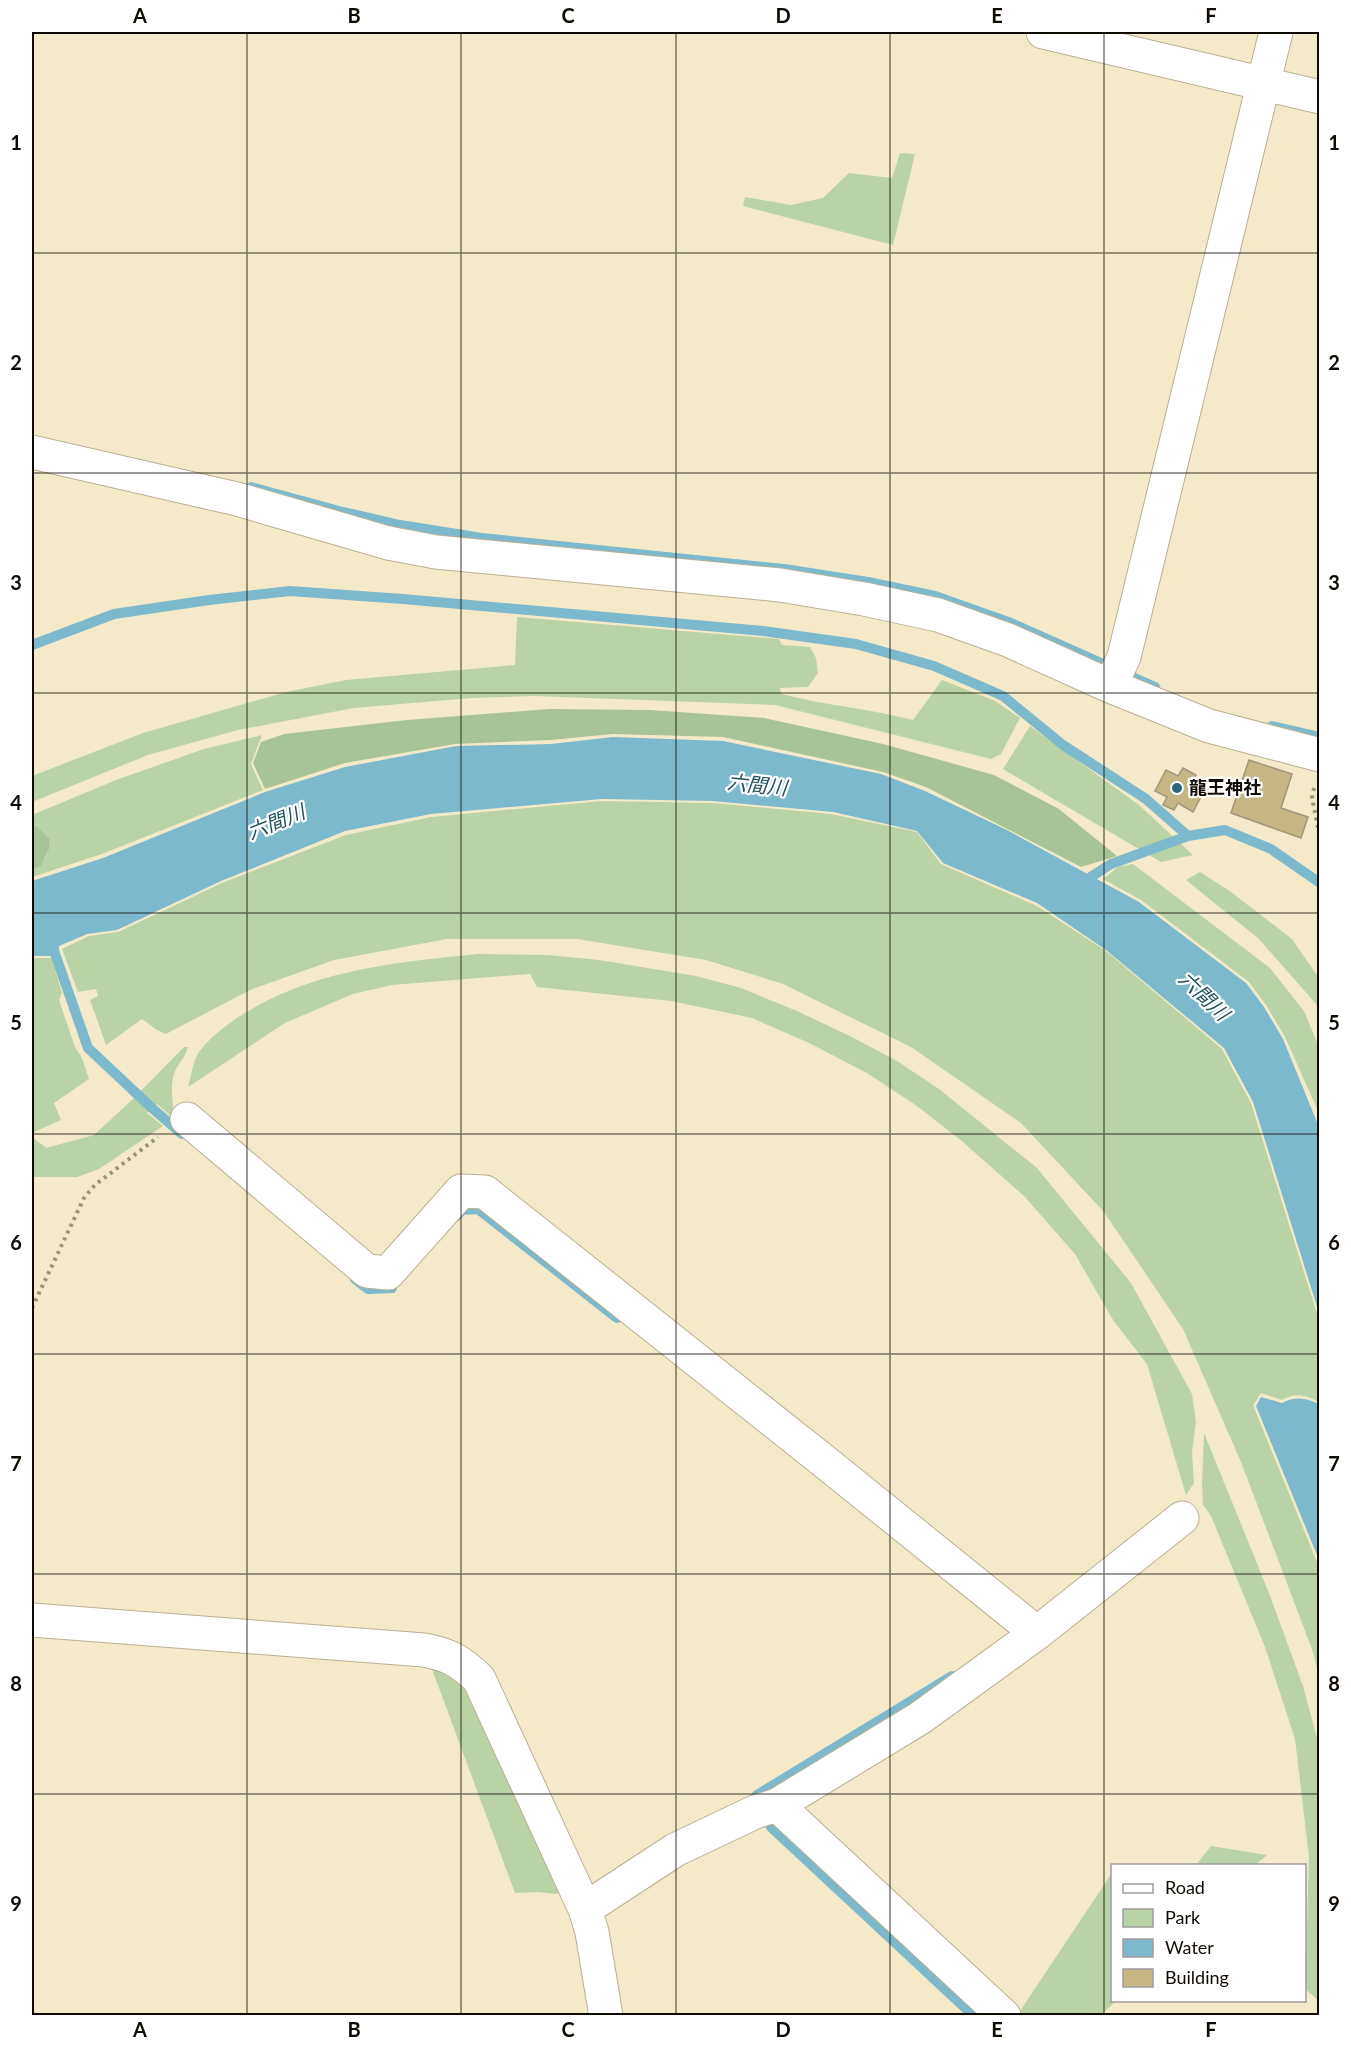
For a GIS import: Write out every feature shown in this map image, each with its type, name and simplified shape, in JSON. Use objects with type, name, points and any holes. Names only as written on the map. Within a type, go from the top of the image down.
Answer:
[{"type":"street","points":[[1043,32],[1269,62],[1320,97]]},
{"type":"street","points":[[1117,673],[1269,62]]},
{"type":"street","points":[[32,453],[237,499],[388,543],[436,552],[780,585],[864,599],[938,615],[1008,640],[1117,673],[1209,726],[1319,755]]},
{"type":"street","points":[[187,1119],[367,1271],[388,1273],[461,1191],[485,1192],[1037,1633]]},
{"type":"street","points":[[585,1908],[675,1850],[768,1808],[920,1718],[1037,1633],[1182,1518]]},
{"type":"street","points":[[32,1620],[424,1650],[445,1654],[462,1663],[479,1679],[585,1908],[592,1932],[606,2016]]},
{"type":"street","points":[[768,1808],[1004,2016]]},
{"type":"path","points":[[1319,755],[1312,798],[1320,837]]},
{"type":"path","points":[[32,1308],[84,1198],[95,1185],[160,1136]]},
{"type":"green space","points":[[900,153],[915,154],[893,245],[743,206],[745,197],[791,205],[823,198],[849,173],[892,178]]},
{"type":"green space","points":[[517,617],[779,639],[782,645],[810,647],[816,658],[818,673],[808,687],[780,688],[781,694],[913,720],[942,680],[995,701],[1020,718],[1001,754],[991,759],[775,705],[535,696],[471,698],[354,708],[238,730],[148,755],[32,802],[32,776],[143,733],[286,692],[346,680],[515,665]]},
{"type":"green space","points":[[549,709],[650,710],[764,718],[883,744],[994,775],[1059,809],[1117,856],[1081,867],[926,787],[883,772],[723,737],[613,734],[551,740],[455,744],[345,763],[265,789],[253,763],[261,742],[284,734],[407,720]]},
{"type":"green space","points":[[1030,726],[1139,805],[1193,855],[1161,862],[1003,769]]},
{"type":"green space","points":[[262,735],[251,764],[263,790],[102,854],[32,877],[32,869],[46,857],[50,839],[32,824],[32,815],[116,780],[204,749]]},
{"type":"green space","points":[[602,801],[713,803],[831,814],[917,832],[941,864],[1037,906],[1106,951],[1222,1049],[1251,1103],[1319,1320],[1319,1402],[1301,1395],[1282,1400],[1261,1393],[1253,1405],[1319,1567],[1319,1678],[1313,1652],[1241,1462],[1183,1329],[1104,1212],[1021,1123],[911,1047],[783,984],[706,960],[577,939],[447,939],[334,960],[250,990],[166,1034],[142,1019],[106,1045],[90,1000],[98,996],[96,989],[78,992],[62,949],[89,936],[118,932],[224,882],[346,835],[431,817]]},
{"type":"green space","points":[[32,824],[50,839],[49,849],[41,866],[32,869]]},
{"type":"green space","points":[[1133,864],[1270,968],[1304,1011],[1319,1047],[1319,1113],[1285,1037],[1249,982],[1141,900],[1103,879],[1118,867]]},
{"type":"green space","points":[[1200,872],[1231,892],[1292,939],[1319,978],[1319,1013],[1316,1004],[1259,939],[1186,880]]},
{"type":"green space","points":[[478,954],[548,955],[599,960],[696,976],[741,988],[852,1037],[897,1061],[939,1089],[1037,1168],[1131,1283],[1192,1394],[1196,1422],[1192,1452],[1194,1483],[1186,1495],[1147,1364],[1113,1320],[1075,1254],[1024,1196],[963,1142],[917,1106],[867,1073],[809,1043],[752,1018],[671,1001],[537,987],[530,974],[392,985],[353,994],[285,1023],[188,1087],[197,1056],[208,1041],[240,1016],[267,1000],[325,978],[355,971]]},
{"type":"green space","points":[[52,958],[62,993],[59,1000],[89,1079],[54,1103],[61,1120],[32,1133],[32,959]]},
{"type":"green space","points":[[184,1047],[188,1047],[175,1070],[173,1079],[174,1119],[157,1104],[147,1113],[163,1126],[99,1169],[77,1177],[32,1177],[32,1137],[46,1148],[94,1135]]},
{"type":"green space","points":[[1204,1433],[1269,1593],[1303,1686],[1319,1746],[1319,2001],[1306,1990],[1309,1857],[1295,1739],[1265,1647],[1211,1516],[1203,1505]]},
{"type":"green space","points":[[429,1661],[467,1683],[561,1891],[556,1894],[515,1893]]},
{"type":"green space","points":[[1211,1846],[1267,1855],[1256,1864],[1197,1864]]},
{"type":"green space","points":[[1111,1874],[1111,2002],[1115,2002],[1101,2015],[1019,2016],[1018,2014]]},
{"type":"water","name":"六間川","points":[[613,737],[723,741],[881,774],[925,791],[1007,830],[1139,902],[1246,983],[1283,1039],[1319,1127],[1319,1313],[1253,1102],[1224,1048],[1106,950],[1037,903],[943,863],[917,831],[833,812],[712,801],[602,799],[431,814],[345,831],[221,881],[117,930],[87,934],[59,946],[59,951],[53,956],[32,956],[32,881],[103,858],[265,792],[345,767],[456,746],[551,744]]},
{"type":"water","points":[[1261,1397],[1282,1403],[1292,1399],[1301,1399],[1319,1404],[1319,1560],[1256,1406]]},
{"type":"building","points":[[1249,760],[1292,774],[1281,808],[1308,817],[1301,838],[1231,813]]},
{"type":"building","name":"龍王神社","points":[[1183,768],[1196,775],[1191,784],[1204,791],[1193,812],[1178,803],[1174,810],[1163,805],[1167,797],[1155,791],[1166,770],[1178,776]]},
{"type":"waterway","points":[[251,487],[400,525],[482,538],[784,569],[868,582],[935,596],[1011,623],[1155,687]]},
{"type":"waterway","points":[[32,645],[114,614],[290,591],[763,631],[856,644],[934,666],[1003,696],[1063,745],[1146,799],[1188,836]]},
{"type":"waterway","points":[[1272,726],[1320,737]]},
{"type":"waterway","points":[[1082,886],[1089,878],[1111,864],[1188,836],[1225,830],[1271,849],[1320,883]]},
{"type":"waterway","points":[[53,942],[52,945],[88,1048],[182,1134]]},
{"type":"waterway","points":[[457,1216],[462,1210],[478,1209],[617,1318]]},
{"type":"waterway","points":[[355,1279],[368,1289],[392,1288]]},
{"type":"waterway","points":[[952,1676],[757,1795],[771,1827],[974,2016]]},
{"type":"place","name":"龍王神社","points":[[1177,788]]}]
